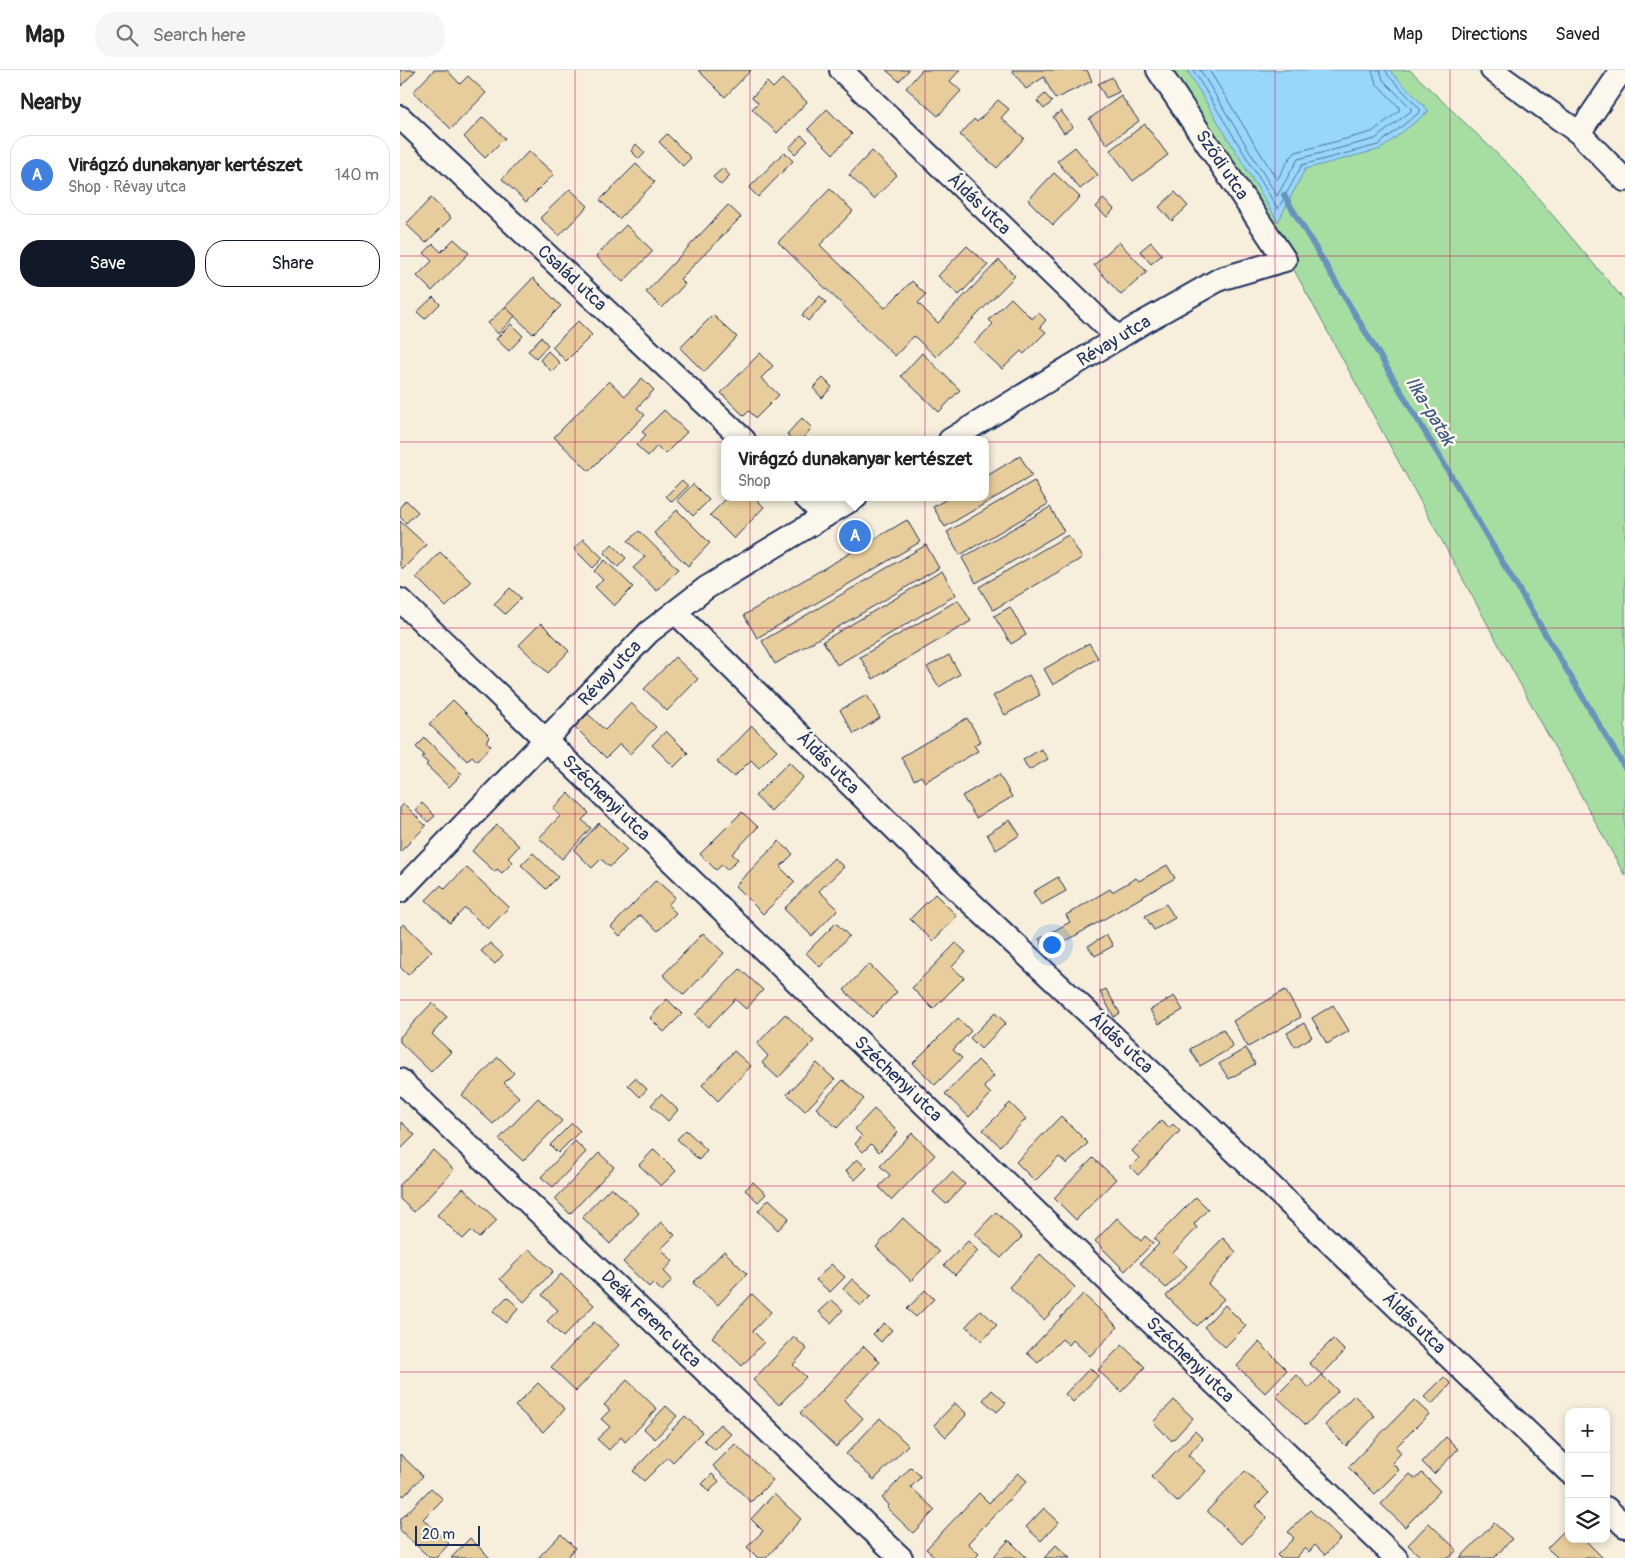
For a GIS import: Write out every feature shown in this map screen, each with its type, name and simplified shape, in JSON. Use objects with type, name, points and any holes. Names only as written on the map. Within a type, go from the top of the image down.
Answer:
[{"type":"street","name":"Áldás utca","points":[[840,70],[1118,338]]},
{"type":"street","name":"Sződi utca","points":[[1158,70],[1285,260]]},
{"type":"street","points":[[1492,70],[1579,133],[1625,180]]},
{"type":"street","points":[[1579,133],[1622,70]]},
{"type":"street","name":"Család utca","points":[[400,117],[740,436]]},
{"type":"street","name":"Révay utca","points":[[957,436],[1118,338],[1220,279],[1285,260]]},
{"type":"street","points":[[809,501],[825,516]]},
{"type":"street","name":"Révay utca","points":[[400,891],[650,632],[706,588],[849,501]]},
{"type":"street","name":"Széchenyi utca","points":[[400,600],[1396,1558]]},
{"type":"street","name":"Áldás utca","points":[[675,612],[950,883],[1198,1115],[1565,1468]]},
{"type":"street","name":"Deák Ferenc utca","points":[[400,1080],[901,1558]]},
{"type":"street","points":[[1610,1512],[1625,1526]]},
{"type":"green space","points":[[1173,70],[1410,70],[1517,173],[1625,301],[1625,876],[1294,270]]},
{"type":"water","points":[[1187,70],[1389,70],[1429,111],[1381,149],[1305,169],[1278,222]]},
{"type":"building","points":[[400,70],[416,70],[401,86]]},
{"type":"building","points":[[434,70],[447,70],[460,84],[468,76],[486,93],[451,129],[413,92]]},
{"type":"building","points":[[698,70],[751,70],[725,97]]},
{"type":"building","points":[[886,70],[909,70],[899,81]]},
{"type":"building","points":[[922,70],[960,70],[950,81],[961,91],[938,116],[906,88]]},
{"type":"building","points":[[1012,70],[1087,70],[1092,81],[1055,99],[1044,77],[1026,89]]},
{"type":"building","points":[[1112,77],[1119,92],[1106,98],[1098,84]]},
{"type":"building","points":[[782,79],[807,102],[777,133],[752,109],[758,103],[752,97],[767,82],[773,88]]},
{"type":"building","points":[[1045,94],[1052,102],[1044,109],[1037,101]]},
{"type":"building","points":[[1121,96],[1139,121],[1107,144],[1089,119]]},
{"type":"building","points":[[998,100],[1009,109],[1001,118],[1024,138],[997,168],[960,135],[974,119],[977,122]]},
{"type":"building","points":[[827,109],[852,134],[833,154],[808,129]]},
{"type":"building","points":[[1061,111],[1073,127],[1064,133],[1053,117]]},
{"type":"building","points":[[483,117],[505,138],[485,158],[464,137]]},
{"type":"building","points":[[1145,124],[1168,155],[1133,181],[1110,150]]},
{"type":"building","points":[[667,134],[691,158],[683,166],[659,142]]},
{"type":"building","points":[[801,135],[808,141],[795,154],[789,148]]},
{"type":"building","points":[[636,144],[645,153],[639,159],[631,151]]},
{"type":"building","points":[[1075,147],[1098,175],[1080,189],[1057,161]]},
{"type":"building","points":[[529,151],[554,174],[526,202],[502,179]]},
{"type":"building","points":[[872,151],[897,175],[874,199],[849,175]]},
{"type":"building","points":[[784,152],[793,161],[758,197],[749,188]]},
{"type":"building","points":[[636,164],[655,182],[619,219],[600,200]]},
{"type":"building","points":[[723,168],[730,176],[721,185],[713,177]]},
{"type":"building","points":[[1054,173],[1080,197],[1053,225],[1028,200]]},
{"type":"building","points":[[570,189],[588,206],[559,236],[540,218]]},
{"type":"building","points":[[830,189],[853,211],[820,245],[885,308],[912,281],[926,295],[918,303],[938,323],[999,260],[1015,276],[936,357],[914,336],[895,356],[778,242]]},
{"type":"building","points":[[1175,192],[1188,206],[1172,221],[1159,207]]},
{"type":"building","points":[[431,198],[451,218],[426,243],[406,224]]},
{"type":"building","points":[[1103,199],[1114,209],[1107,217],[1096,207]]},
{"type":"building","points":[[728,205],[741,217],[680,279],[685,284],[662,308],[646,292]]},
{"type":"building","points":[[626,225],[653,251],[623,282],[596,256]]},
{"type":"building","points":[[454,239],[469,253],[432,291],[417,276],[432,261],[424,253],[433,244],[441,252]]},
{"type":"building","points":[[1119,242],[1147,272],[1121,295],[1094,265]]},
{"type":"building","points":[[1151,242],[1162,255],[1151,264],[1140,251]]},
{"type":"building","points":[[967,246],[988,265],[959,295],[938,276]]},
{"type":"building","points":[[533,278],[561,306],[533,334],[505,307]]},
{"type":"building","points":[[820,296],[826,302],[808,321],[802,315]]},
{"type":"building","points":[[433,297],[440,304],[425,319],[417,312]]},
{"type":"building","points":[[1011,298],[1032,319],[1038,312],[1046,320],[1040,327],[1046,332],[1024,354],[1021,351],[1002,369],[974,343],[993,324],[989,320]]},
{"type":"building","points":[[505,307],[515,316],[498,334],[488,323]]},
{"type":"building","points":[[713,315],[737,337],[704,372],[680,348]]},
{"type":"building","points":[[578,321],[592,335],[566,361],[552,347]]},
{"type":"building","points":[[511,324],[523,336],[509,351],[496,339]]},
{"type":"building","points":[[541,337],[548,345],[536,358],[528,351]]},
{"type":"building","points":[[548,351],[560,363],[552,372],[540,360]]},
{"type":"building","points":[[760,353],[773,366],[761,378],[779,395],[756,418],[749,411],[744,416],[721,393]]},
{"type":"building","points":[[922,353],[960,390],[939,412],[901,376]]},
{"type":"building","points":[[642,378],[654,390],[637,408],[645,415],[589,471],[554,437],[609,381],[625,396]]},
{"type":"building","points":[[823,378],[832,387],[822,398],[813,388]]},
{"type":"building","points":[[664,410],[687,432],[665,454],[657,446],[648,456],[636,445],[646,435],[642,432]]},
{"type":"building","points":[[802,418],[812,428],[805,436],[789,436],[787,434]]},
{"type":"building","points":[[1020,456],[1032,476],[945,527],[933,507],[943,501],[989,501],[989,475]]},
{"type":"building","points":[[682,480],[688,486],[672,502],[666,496]]},
{"type":"building","points":[[1034,481],[1048,504],[960,555],[947,532]]},
{"type":"building","points":[[693,484],[709,500],[693,516],[677,500]]},
{"type":"building","points":[[406,500],[418,512],[406,523],[400,517],[400,507]]},
{"type":"building","points":[[724,501],[758,501],[764,507],[734,539],[710,515]]},
{"type":"building","points":[[1050,507],[1064,531],[976,583],[962,558]]},
{"type":"building","points":[[677,510],[710,543],[688,566],[654,533]]},
{"type":"building","points":[[907,520],[920,542],[757,638],[744,615]]},
{"type":"building","points":[[400,521],[426,545],[403,569],[400,566]]},
{"type":"building","points":[[639,531],[678,569],[657,591],[633,568],[645,557],[628,541]]},
{"type":"building","points":[[1068,535],[1082,558],[993,610],[979,587]]},
{"type":"building","points":[[583,539],[603,558],[593,568],[574,549]]},
{"type":"building","points":[[612,544],[626,558],[618,567],[604,553]]},
{"type":"building","points":[[926,545],[939,568],[775,664],[762,641]]},
{"type":"building","points":[[440,552],[471,582],[446,607],[416,577]]},
{"type":"building","points":[[605,560],[633,587],[614,606],[595,587],[603,580],[594,571]]},
{"type":"building","points":[[942,571],[956,595],[837,665],[823,641]]},
{"type":"building","points":[[510,588],[521,598],[505,614],[494,604]]},
{"type":"building","points":[[958,600],[971,621],[873,679],[860,657]]},
{"type":"building","points":[[1010,607],[1026,635],[1011,644],[994,616]]},
{"type":"building","points":[[541,623],[569,651],[548,673],[519,645]]},
{"type":"building","points":[[1089,643],[1098,658],[1053,685],[1044,669]]},
{"type":"building","points":[[949,655],[960,674],[939,687],[927,667]]},
{"type":"building","points":[[675,657],[698,679],[667,711],[644,689]]},
{"type":"building","points":[[1029,675],[1040,695],[1005,715],[993,696]]},
{"type":"building","points":[[867,695],[880,718],[854,734],[840,710]]},
{"type":"building","points":[[453,700],[490,737],[486,741],[491,746],[477,761],[472,756],[467,761],[429,724]]},
{"type":"building","points":[[631,703],[656,727],[630,754],[620,744],[606,758],[575,727],[588,714],[605,730]]},
{"type":"building","points":[[967,718],[981,741],[974,745],[978,751],[925,782],[921,776],[914,780],[901,757]]},
{"type":"building","points":[[752,726],[777,750],[759,768],[751,760],[734,777],[717,762]]},
{"type":"building","points":[[666,731],[688,753],[674,767],[652,745]]},
{"type":"building","points":[[425,738],[462,774],[449,787],[426,765],[428,763],[422,758],[424,755],[416,747]]},
{"type":"building","points":[[1041,749],[1048,759],[1029,770],[1023,760]]},
{"type":"building","points":[[789,762],[804,777],[771,811],[755,796]]},
{"type":"building","points":[[999,774],[1012,797],[976,818],[962,796]]},
{"type":"building","points":[[568,793],[589,813],[582,820],[591,828],[562,859],[539,838],[560,816],[553,808]]},
{"type":"building","points":[[422,803],[435,816],[428,822],[415,810]]},
{"type":"building","points":[[404,804],[426,826],[400,852],[400,808]]},
{"type":"building","points":[[742,812],[758,827],[732,854],[738,859],[727,870],[722,865],[716,870],[700,854]]},
{"type":"building","points":[[1010,820],[1020,835],[996,850],[987,834]]},
{"type":"building","points":[[599,823],[627,850],[610,867],[601,859],[592,868],[574,850]]},
{"type":"building","points":[[497,825],[519,846],[508,858],[513,862],[502,873],[497,869],[495,872],[472,851]]},
{"type":"building","points":[[779,841],[793,854],[780,867],[795,882],[763,914],[735,886]]},
{"type":"building","points":[[533,853],[558,877],[546,889],[521,865]]},
{"type":"building","points":[[834,858],[844,867],[819,891],[838,909],[812,936],[784,909]]},
{"type":"building","points":[[1167,865],[1175,878],[1047,952],[1039,939],[1070,922],[1066,915],[1110,889],[1112,892],[1136,878],[1139,881]]},
{"type":"building","points":[[466,867],[509,907],[488,929],[465,908],[450,923],[426,900],[441,885],[445,889]]},
{"type":"building","points":[[1058,877],[1066,891],[1041,905],[1033,892]]},
{"type":"building","points":[[656,880],[675,897],[668,905],[676,913],[658,931],[640,915],[620,936],[611,927]]},
{"type":"building","points":[[935,894],[957,916],[933,941],[910,919]]},
{"type":"building","points":[[1166,904],[1175,918],[1154,930],[1145,916]]},
{"type":"building","points":[[836,923],[849,936],[820,967],[806,953]]},
{"type":"building","points":[[404,924],[432,951],[408,975],[400,967],[400,927]]},
{"type":"building","points":[[703,933],[724,953],[684,995],[663,975]]},
{"type":"building","points":[[1107,935],[1113,946],[1095,956],[1088,946]]},
{"type":"building","points":[[490,943],[503,955],[495,964],[481,951]]},
{"type":"building","points":[[956,943],[966,952],[952,967],[964,978],[933,1009],[912,988]]},
{"type":"building","points":[[869,964],[897,992],[872,1017],[844,990]]},
{"type":"building","points":[[740,969],[763,990],[746,1009],[735,999],[708,1027],[695,1015]]},
{"type":"building","points":[[1106,989],[1120,1013],[1114,1017],[1100,992]]},
{"type":"building","points":[[1285,990],[1301,1017],[1248,1047],[1233,1021]]},
{"type":"building","points":[[1174,996],[1183,1010],[1159,1024],[1150,1010]]},
{"type":"building","points":[[667,999],[682,1014],[664,1032],[650,1018]]},
{"type":"building","points":[[432,1003],[447,1017],[432,1034],[451,1052],[431,1072],[400,1042],[400,1037]]},
{"type":"building","points":[[1333,1005],[1349,1031],[1327,1044],[1312,1018]]},
{"type":"building","points":[[995,1013],[1006,1023],[981,1049],[970,1038]]},
{"type":"building","points":[[785,1014],[814,1041],[778,1078],[762,1063],[768,1056],[757,1044]]},
{"type":"building","points":[[958,1018],[971,1031],[953,1050],[962,1058],[935,1085],[913,1063]]},
{"type":"building","points":[[1304,1023],[1312,1037],[1295,1047],[1287,1033]]},
{"type":"building","points":[[1223,1029],[1233,1047],[1200,1066],[1190,1049]]},
{"type":"building","points":[[1246,1048],[1255,1064],[1229,1079],[1219,1064]]},
{"type":"building","points":[[734,1051],[751,1066],[718,1101],[702,1085]]},
{"type":"building","points":[[498,1057],[514,1073],[504,1083],[519,1097],[493,1124],[462,1095]]},
{"type":"building","points":[[978,1060],[994,1076],[984,1087],[991,1094],[969,1117],[945,1094]]},
{"type":"building","points":[[817,1063],[835,1080],[805,1111],[787,1094]]},
{"type":"building","points":[[635,1078],[647,1089],[640,1097],[628,1085]]},
{"type":"building","points":[[843,1080],[864,1099],[837,1128],[816,1108]]},
{"type":"building","points":[[661,1094],[678,1110],[668,1121],[651,1105]]},
{"type":"building","points":[[538,1098],[562,1121],[523,1161],[499,1139]]},
{"type":"building","points":[[1010,1103],[1026,1119],[1000,1146],[983,1130]]},
{"type":"building","points":[[874,1109],[898,1132],[879,1152],[871,1144],[863,1152],[855,1144],[862,1136],[855,1129]]},
{"type":"building","points":[[1061,1116],[1088,1143],[1067,1164],[1059,1157],[1035,1181],[1016,1162]]},
{"type":"building","points":[[1161,1121],[1169,1128],[1173,1124],[1180,1131],[1138,1175],[1130,1167],[1139,1158],[1132,1151]]},
{"type":"building","points":[[401,1122],[415,1135],[402,1148],[400,1146]]},
{"type":"building","points":[[572,1123],[580,1131],[558,1153],[550,1145]]},
{"type":"building","points":[[686,1130],[707,1150],[699,1160],[677,1139]]},
{"type":"building","points":[[912,1133],[935,1155],[892,1200],[879,1187],[890,1175],[880,1166]]},
{"type":"building","points":[[575,1141],[586,1152],[553,1187],[541,1177]]},
{"type":"building","points":[[654,1149],[676,1171],[661,1186],[639,1165]]},
{"type":"building","points":[[433,1150],[454,1170],[414,1212],[400,1199],[400,1185]]},
{"type":"building","points":[[599,1153],[614,1167],[570,1214],[555,1199]]},
{"type":"building","points":[[1093,1158],[1116,1179],[1076,1220],[1054,1198]]},
{"type":"building","points":[[857,1159],[867,1168],[855,1180],[846,1171]]},
{"type":"building","points":[[952,1172],[965,1184],[946,1204],[933,1192]]},
{"type":"building","points":[[753,1182],[766,1194],[758,1202],[745,1190]]},
{"type":"building","points":[[611,1187],[639,1213],[610,1244],[582,1217]]},
{"type":"building","points":[[463,1188],[497,1220],[479,1238],[471,1231],[463,1239],[437,1215]]},
{"type":"building","points":[[1196,1197],[1208,1209],[1194,1224],[1197,1228],[1173,1253],[1187,1266],[1166,1288],[1140,1263],[1159,1244],[1154,1239]]},
{"type":"building","points":[[769,1199],[789,1218],[778,1230],[758,1211]]},
{"type":"building","points":[[996,1212],[1022,1237],[1001,1258],[975,1234]]},
{"type":"building","points":[[903,1218],[939,1252],[911,1281],[876,1247]]},
{"type":"building","points":[[1117,1218],[1141,1241],[1145,1236],[1153,1243],[1125,1271],[1095,1241]]},
{"type":"building","points":[[661,1222],[675,1235],[661,1249],[673,1261],[664,1271],[672,1280],[662,1291],[653,1283],[649,1287],[623,1262]]},
{"type":"building","points":[[1223,1238],[1236,1252],[1208,1284],[1224,1299],[1197,1326],[1166,1296]]},
{"type":"building","points":[[968,1241],[978,1251],[955,1275],[944,1265]]},
{"type":"building","points":[[529,1249],[553,1271],[524,1302],[500,1279]]},
{"type":"building","points":[[724,1251],[747,1274],[718,1305],[693,1283]]},
{"type":"building","points":[[1040,1254],[1075,1287],[1044,1320],[1009,1287]]},
{"type":"building","points":[[831,1264],[845,1277],[830,1292],[816,1280]]},
{"type":"building","points":[[561,1274],[594,1305],[563,1337],[547,1321],[558,1310],[542,1295]]},
{"type":"building","points":[[852,1279],[871,1296],[861,1306],[843,1289]]},
{"type":"building","points":[[925,1290],[934,1299],[916,1317],[907,1309]]},
{"type":"building","points":[[752,1294],[771,1312],[753,1331],[764,1342],[742,1366],[712,1337]]},
{"type":"building","points":[[1083,1294],[1118,1327],[1090,1356],[1073,1340],[1069,1345],[1062,1339],[1038,1363],[1027,1353]]},
{"type":"building","points":[[507,1297],[519,1308],[506,1323],[493,1311]]},
{"type":"building","points":[[832,1300],[843,1310],[831,1323],[819,1312]]},
{"type":"building","points":[[1225,1305],[1246,1326],[1225,1347],[1204,1327]]},
{"type":"building","points":[[981,1310],[997,1325],[982,1341],[966,1326]]},
{"type":"building","points":[[594,1322],[619,1345],[576,1391],[551,1367]]},
{"type":"building","points":[[884,1323],[892,1330],[881,1342],[873,1334]]},
{"type":"building","points":[[794,1337],[807,1349],[793,1365],[806,1377],[779,1405],[753,1380]]},
{"type":"building","points":[[1333,1339],[1345,1351],[1322,1375],[1309,1363]]},
{"type":"building","points":[[1259,1342],[1287,1370],[1265,1393],[1237,1366]]},
{"type":"building","points":[[1122,1345],[1145,1367],[1121,1392],[1098,1370]]},
{"type":"building","points":[[864,1346],[880,1362],[844,1400],[863,1418],[836,1447],[800,1413]]},
{"type":"building","points":[[1090,1368],[1098,1376],[1073,1402],[1065,1394]]},
{"type":"building","points":[[1297,1375],[1309,1388],[1322,1375],[1338,1391],[1306,1425],[1276,1396]]},
{"type":"building","points":[[1444,1377],[1451,1384],[1432,1404],[1424,1397]]},
{"type":"building","points":[[627,1380],[657,1409],[625,1442],[621,1437],[609,1450],[597,1439],[610,1427],[601,1419],[610,1410],[604,1405]]},
{"type":"building","points":[[538,1383],[565,1409],[543,1432],[515,1406]]},
{"type":"building","points":[[992,1390],[1006,1403],[997,1412],[983,1400]]},
{"type":"building","points":[[1354,1395],[1375,1416],[1346,1446],[1325,1425]]},
{"type":"building","points":[[1174,1400],[1193,1418],[1172,1441],[1153,1422]]},
{"type":"building","points":[[1414,1400],[1429,1414],[1396,1447],[1401,1453],[1392,1463],[1399,1470],[1375,1494],[1348,1467]]},
{"type":"building","points":[[955,1403],[967,1414],[946,1437],[934,1425]]},
{"type":"building","points":[[666,1406],[677,1416],[655,1439],[644,1429]]},
{"type":"building","points":[[685,1416],[702,1432],[673,1462],[668,1457],[644,1481],[633,1471]]},
{"type":"building","points":[[880,1418],[908,1445],[874,1480],[846,1454]]},
{"type":"building","points":[[720,1424],[731,1434],[715,1450],[704,1440]]},
{"type":"building","points":[[1195,1431],[1203,1439],[1188,1455],[1206,1471],[1177,1502],[1151,1477]]},
{"type":"building","points":[[1446,1437],[1458,1449],[1434,1474],[1422,1462]]},
{"type":"building","points":[[735,1444],[773,1480],[751,1502],[713,1466]]},
{"type":"building","points":[[400,1454],[423,1476],[404,1496],[400,1493]]},
{"type":"building","points":[[911,1467],[921,1477],[911,1487],[935,1510],[913,1533],[887,1508],[889,1505],[882,1498]]},
{"type":"building","points":[[1245,1471],[1269,1493],[1256,1506],[1267,1517],[1242,1544],[1207,1511]]},
{"type":"building","points":[[1018,1473],[1027,1481],[968,1543],[979,1554],[975,1558],[936,1558],[926,1549],[979,1493],[989,1503]]},
{"type":"building","points":[[1422,1473],[1440,1491],[1405,1527],[1381,1504],[1410,1474],[1416,1479]]},
{"type":"building","points":[[712,1474],[719,1481],[709,1492],[702,1484]]},
{"type":"building","points":[[431,1488],[443,1499],[423,1519],[449,1544],[436,1558],[430,1558],[400,1530],[400,1520]]},
{"type":"building","points":[[774,1494],[801,1519],[766,1558],[758,1558],[747,1547],[763,1531],[751,1519]]},
{"type":"building","points":[[1044,1508],[1059,1522],[1041,1541],[1026,1527]]},
{"type":"building","points":[[1310,1510],[1340,1539],[1325,1555],[1315,1545],[1309,1552],[1305,1548],[1296,1558],[1280,1558],[1277,1555],[1294,1538],[1288,1532]]},
{"type":"building","points":[[1429,1523],[1457,1550],[1449,1558],[1422,1558],[1408,1545]]},
{"type":"building","points":[[1494,1523],[1512,1539],[1494,1558],[1460,1558]]},
{"type":"building","points":[[1565,1530],[1565,1543],[1588,1543],[1603,1558],[1558,1558],[1547,1548]]},
{"type":"building","points":[[561,1534],[575,1548],[566,1558],[538,1558]]},
{"type":"building","points":[[470,1538],[490,1558],[451,1558]]},
{"type":"building","points":[[1009,1540],[1027,1558],[992,1558]]},
{"type":"building","points":[[1056,1545],[1070,1558],[1044,1558]]},
{"type":"waterway","name":"Ilka-patak","points":[[1284,195],[1625,768]]},
{"type":"place","name":"Virágzó dunakanyar kertészet","points":[[855,536]]}]
